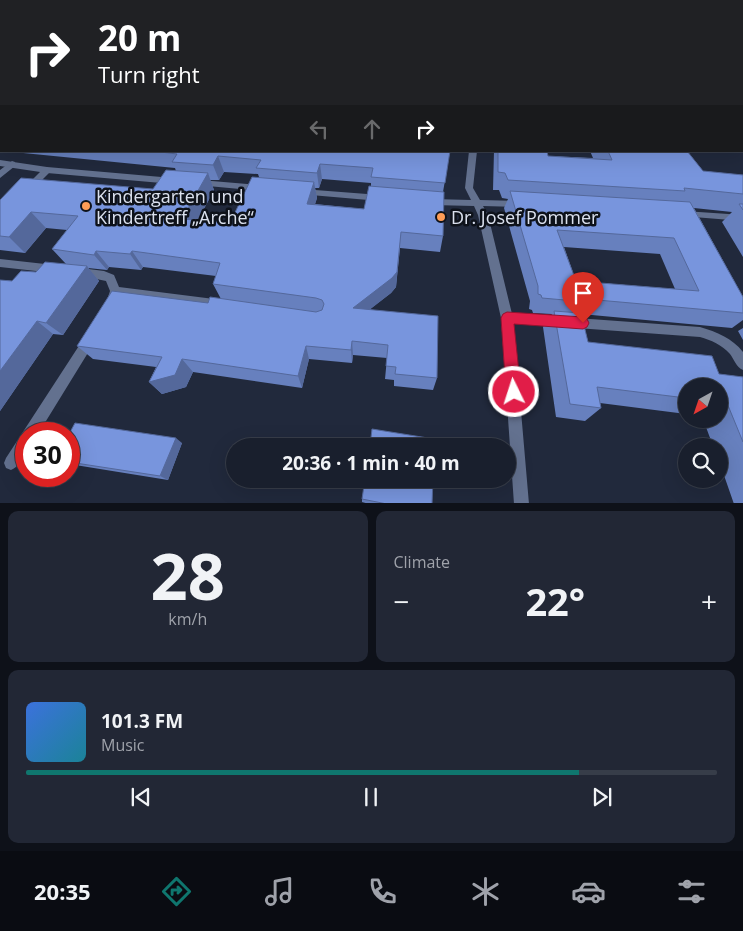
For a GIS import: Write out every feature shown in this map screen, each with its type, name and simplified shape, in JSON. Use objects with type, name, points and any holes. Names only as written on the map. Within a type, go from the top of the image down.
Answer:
[{"type":"street","points":[[473,152],[469,188],[483,215],[507,318],[522,503]]},
{"type":"street","points":[[0,163],[47,170],[266,189]]},
{"type":"street","points":[[0,175],[12,164]]},
{"type":"street","points":[[20,197],[47,170]]},
{"type":"street","points":[[295,191],[393,199]]},
{"type":"street","points":[[422,201],[530,205]]},
{"type":"street","points":[[675,214],[743,218]]},
{"type":"street","points":[[0,263],[104,274],[110,278],[115,291],[113,302],[108,310]]},
{"type":"street","points":[[115,291],[234,306]]},
{"type":"street","points":[[507,318],[700,332],[716,336],[730,345],[739,355],[743,364]]},
{"type":"street","points":[[38,422],[98,326]]},
{"type":"street","points":[[11,463],[15,457]]},
{"type":"building","points":[[161,152],[450,152],[445,183],[371,177],[373,168],[320,164],[317,173],[256,168],[261,160],[218,156],[213,165],[172,162],[177,154]]},
{"type":"building","points":[[498,152],[547,152],[548,156],[612,160],[608,152],[688,152],[703,171],[743,175],[743,194],[684,188],[685,191],[508,180],[505,173],[498,172]]},
{"type":"building","points":[[166,170],[208,173],[182,219],[230,223],[252,177],[314,182],[307,204],[364,209],[369,186],[444,192],[443,236],[401,232],[397,272],[353,308],[438,316],[437,378],[395,374],[396,367],[386,366],[388,345],[352,341],[351,350],[306,346],[298,376],[182,359],[175,375],[149,382],[162,357],[77,346],[112,291],[208,303],[210,297],[316,312],[322,310],[324,304],[322,300],[316,298],[213,284],[220,263],[132,251],[130,254],[96,251],[94,255],[52,249],[78,216],[31,212],[9,237],[0,236],[0,200],[21,178],[153,189]]},
{"type":"building","points":[[510,191],[690,202],[743,297],[743,313],[575,298],[576,301],[542,298],[538,294],[538,286]],"holes":[[[557,230],[674,238],[699,291],[576,281]]]},
{"type":"building","points":[[45,262],[87,266],[46,323],[37,321],[0,371],[0,280],[12,281],[21,271],[36,272]]},
{"type":"building","points":[[554,311],[581,313],[588,342],[712,356],[719,374],[743,377],[743,442],[728,405],[728,378],[678,378],[678,397],[597,387],[601,408],[570,404]]},
{"type":"building","points":[[80,424],[176,438],[160,476],[80,464]]},
{"type":"building","points":[[372,429],[428,438],[371,438]]},
{"type":"building","points":[[364,488],[433,488],[432,503],[382,503],[362,499]]},
{"type":"place","name":"Kindergarten und Kindertreff „Arche“","points":[[86,206]]},
{"type":"place","name":"Dr. Josef Pommer","points":[[441,217]]},
{"type":"route","points":[[514,392],[507,318],[583,323]]}]
